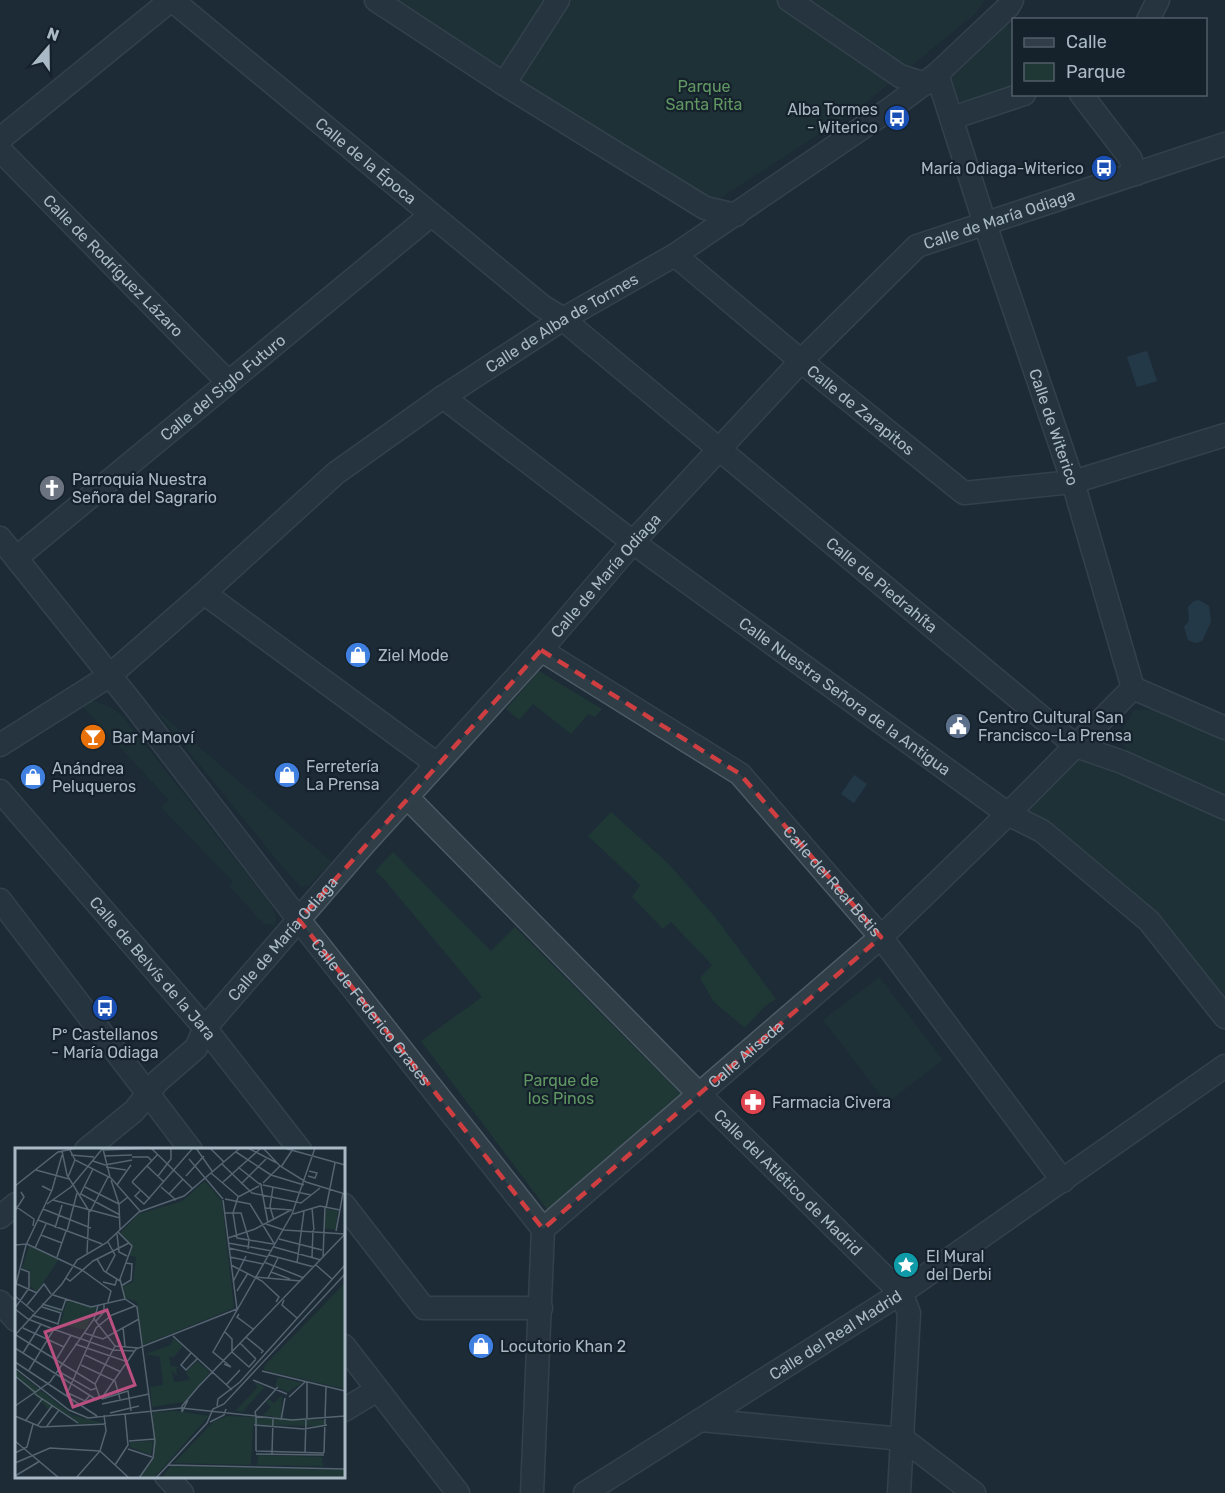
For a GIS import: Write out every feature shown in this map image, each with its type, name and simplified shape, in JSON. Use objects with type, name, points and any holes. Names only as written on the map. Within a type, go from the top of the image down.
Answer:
[{"type":"street","points":[[0,139],[171,0]]},
{"type":"street","name":"Calle de la Época","points":[[171,0],[542,306],[563,319]]},
{"type":"street","points":[[376,0],[504,84],[705,208],[736,215]]},
{"type":"street","points":[[504,84],[558,0]]},
{"type":"street","points":[[789,0],[900,76],[931,79]]},
{"type":"street","points":[[1149,18],[1158,0]]},
{"type":"street","name":"Calle de Alba de Tormes","points":[[0,745],[109,676],[336,473],[443,397],[563,319],[675,255],[736,215],[931,79],[1013,9]]},
{"type":"street","name":"Calle de Witerico","points":[[931,79],[952,118],[985,224],[1073,482],[1133,688]]},
{"type":"street","points":[[952,118],[1018,96]]},
{"type":"street","points":[[1083,96],[1130,158],[1136,174]]},
{"type":"street","name":"Calle de María Odiaga","points":[[87,1148],[134,1111],[158,1081],[196,1048],[205,1028],[407,797],[541,650],[633,542],[801,361],[917,246],[1225,144]]},
{"type":"street","name":"Calle de Rodríguez Lázaro","points":[[0,150],[228,382]]},
{"type":"street","name":"Calle del Siglo Futuro","points":[[16,558],[431,215]]},
{"type":"street","name":"Calle de Zarapitos","points":[[675,255],[964,493],[1073,482],[1225,435]]},
{"type":"street","name":"Calle de Piedrahíta","points":[[563,319],[1076,746],[1122,762],[1225,807]]},
{"type":"street","name":"Calle Nuestra Señora de la Antigua","points":[[443,397],[633,542],[1008,814],[1042,831],[1149,921],[1225,1017]]},
{"type":"street","name":"Calle de Federico Grases","points":[[0,538],[136,708],[299,920],[543,1229]]},
{"type":"street","points":[[204,593],[437,764]]},
{"type":"street","name":"Calle del Real Betis","points":[[541,650],[740,774],[881,937],[1063,1181]]},
{"type":"street","points":[[1133,688],[1225,728]]},
{"type":"street","name":"Calle Aliseda","points":[[543,1229],[881,937],[1133,688]]},
{"type":"street","name":"Calle de Belvís de la Jara","points":[[0,791],[205,1028],[299,1148]]},
{"type":"street","name":"Calle del Atlético de Madrid","points":[[407,797],[699,1094],[901,1293]]},
{"type":"street","points":[[0,900],[190,1148]]},
{"type":"street","name":"Calle del Real Madrid","points":[[585,1493],[901,1293],[1225,1066]]},
{"type":"street","points":[[0,1217],[15,1205]]},
{"type":"street","points":[[345,1206],[424,1308],[541,1308]]},
{"type":"street","points":[[532,1493],[543,1229]]},
{"type":"street","points":[[898,1493],[909,1313],[901,1293]]},
{"type":"street","points":[[345,1347],[458,1493]]},
{"type":"street","points":[[345,1409],[377,1390]]},
{"type":"street","points":[[701,1420],[903,1439],[974,1493]]},
{"type":"street","points":[[168,1478],[182,1493]]},
{"type":"highlighted area","points":[[541,650],[740,774],[881,937],[543,1229],[299,920]]},
{"type":"green space","name":"Parque Santa Rita","points":[[376,0],[985,0],[976,13],[862,106],[705,208]]},
{"type":"green space","points":[[1007,24],[1012,30],[1012,91],[964,103],[953,96],[949,74]]},
{"type":"green space","points":[[539,671],[602,709],[595,717],[588,714],[571,734],[533,704],[519,720],[506,709]]},
{"type":"green space","points":[[90,701],[108,706],[124,718],[272,906],[276,916],[275,925],[264,924],[229,886],[233,882],[161,807],[169,800],[83,707]]},
{"type":"green space","points":[[153,707],[332,862],[309,886],[301,887],[280,864]]},
{"type":"green space","points":[[1134,710],[1152,710],[1225,741],[1225,795],[1127,752],[1120,735]]},
{"type":"green space","points":[[1076,746],[1225,808],[1225,1013],[1151,918],[1011,812]]},
{"type":"green space","points":[[611,812],[669,864],[715,917],[776,999],[764,1007],[745,1028],[713,1001],[700,978],[712,965],[671,922],[663,929],[632,897],[640,885],[588,836]]},
{"type":"green space","name":"Parque de los Pinos","points":[[393,852],[491,951],[515,927],[681,1094],[549,1212],[421,1041],[482,997],[375,871]]},
{"type":"green space","points":[[879,977],[943,1060],[887,1103],[823,1020]]},
{"type":"water","points":[[1147,351],[1157,381],[1137,387],[1127,357]]},
{"type":"water","points":[[1199,600],[1209,606],[1211,622],[1202,641],[1195,643],[1188,640],[1184,627],[1189,621],[1188,607],[1194,601]]},
{"type":"water","points":[[854,775],[867,784],[854,803],[841,794]]},
{"type":"place","name":"Alba Tormes - Witerico","points":[[897,118]]},
{"type":"place","name":"María Odiaga-Witerico","points":[[1104,168]]},
{"type":"place","name":"Parroquia Nuestra Señora del Sagrario","points":[[52,488]]},
{"type":"place","name":"Ziel Mode","points":[[358,655]]},
{"type":"place","name":"Centro Cultural San Francisco-La Prensa","points":[[958,726]]},
{"type":"place","name":"Bar Manoví","points":[[93,737]]},
{"type":"place","name":"Ferretería La Prensa","points":[[287,775]]},
{"type":"place","name":"Anándrea Peluqueros","points":[[33,777]]},
{"type":"place","name":"Pº Castellanos - María Odiaga","points":[[105,1008]]},
{"type":"place","name":"Farmacia Civera","points":[[753,1102]]},
{"type":"place","name":"El Mural del Derbi","points":[[906,1265]]},
{"type":"place","name":"Locutorio Khan 2","points":[[481,1346]]}]
